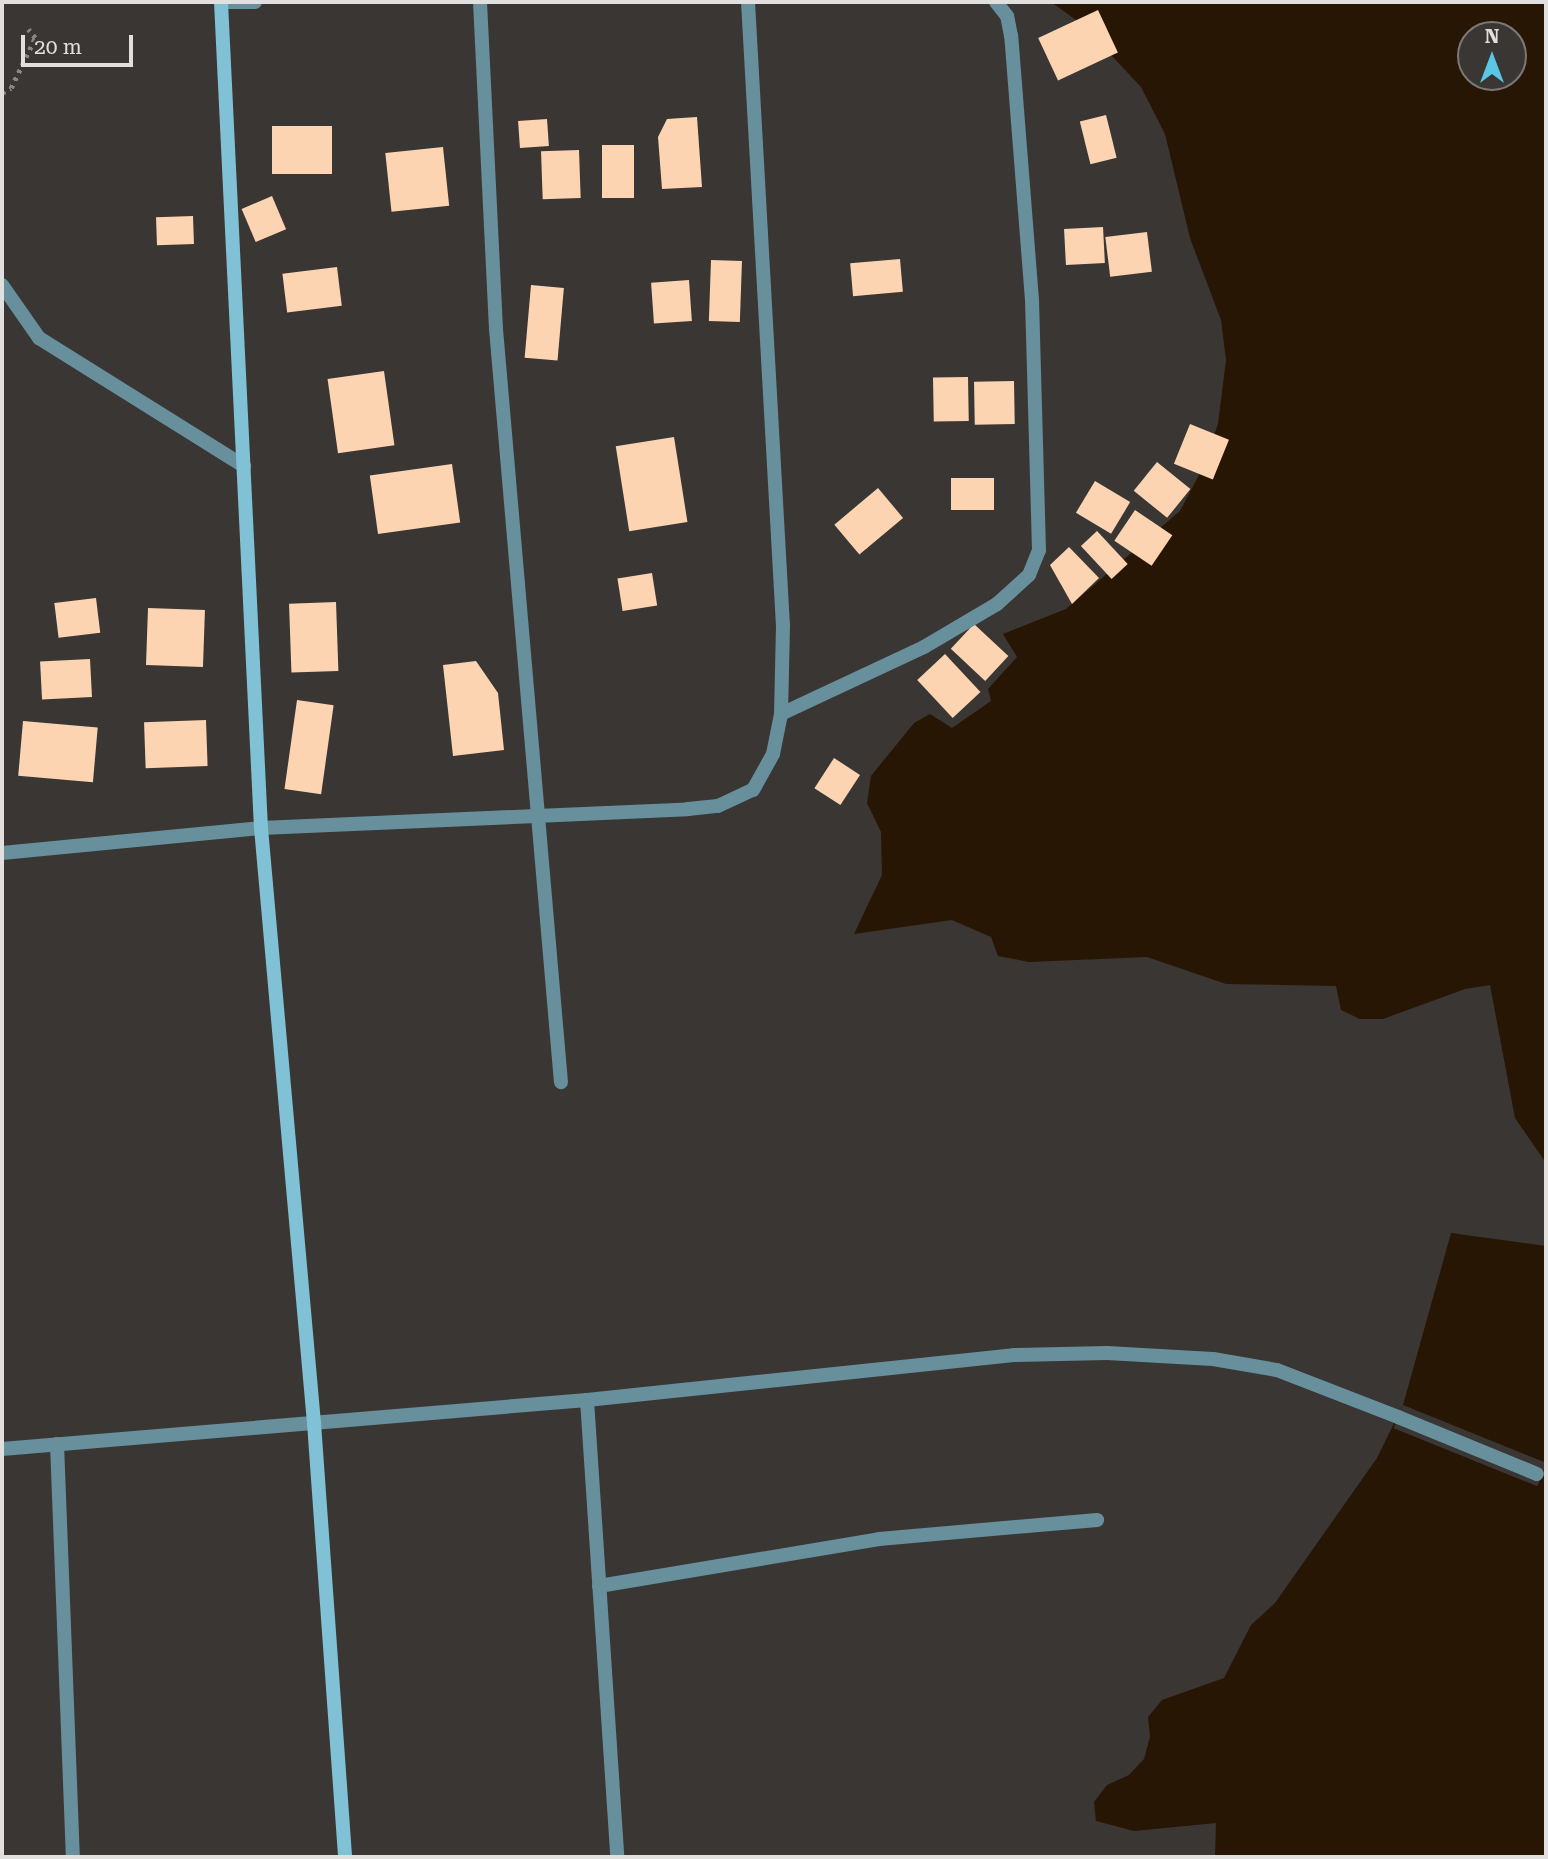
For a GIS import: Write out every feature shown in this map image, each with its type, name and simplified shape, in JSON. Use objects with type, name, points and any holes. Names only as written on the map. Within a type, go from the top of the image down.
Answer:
[{"type":"street","points":[[255,2],[221,2],[261,828],[314,1423],[345,1857]]},
{"type":"street","points":[[480,2],[496,329],[561,1082]]},
{"type":"street","points":[[2,853],[261,828],[718,806],[753,790],[773,754],[781,714],[779,521],[748,2]]},
{"type":"street","points":[[781,714],[912,653],[997,604],[1029,575],[1039,550],[1032,300],[1011,36],[1007,16],[996,2]]},
{"type":"street","points":[[2,285],[39,338],[244,466]]},
{"type":"street","points":[[2,1449],[587,1400],[1014,1355],[1107,1353],[1213,1359],[1277,1370],[1537,1474]]},
{"type":"street","points":[[587,1400],[617,1857]]},
{"type":"street","points":[[57,1444],[73,1857]]},
{"type":"street","points":[[599,1586],[879,1539],[1097,1520]]},
{"type":"path","points":[[2,93],[11,88],[35,38],[28,29]]},
{"type":"shaded area","points":[[1051,2],[1546,2],[1546,1163],[1515,1118],[1490,985],[1465,989],[1383,1019],[1360,1019],[1341,1010],[1336,986],[1226,984],[1147,957],[1029,962],[998,956],[991,937],[952,920],[854,934],[882,875],[881,832],[867,803],[871,776],[914,723],[930,714],[952,728],[991,701],[988,689],[1017,657],[1003,634],[1066,609],[1180,511],[1201,471],[1218,424],[1226,360],[1221,320],[1190,238],[1165,134],[1141,87],[1083,25]]},
{"type":"shaded area","points":[[1451,1233],[1546,1246],[1546,1857],[1215,1857],[1216,1823],[1134,1831],[1096,1821],[1094,1802],[1107,1785],[1129,1775],[1144,1759],[1150,1737],[1148,1717],[1162,1700],[1224,1678],[1251,1625],[1275,1603],[1377,1458],[1403,1405]]},
{"type":"pier","points":[[1403,1405],[1546,1463],[1537,1486],[1394,1428]]},
{"type":"building","points":[[1098,10],[1118,53],[1058,80],[1038,38]]},
{"type":"building","points":[[1106,115],[1117,158],[1090,164],[1080,122]]},
{"type":"building","points":[[697,117],[702,187],[662,189],[658,137],[667,119]]},
{"type":"building","points":[[547,119],[549,146],[520,148],[518,121]]},
{"type":"building","points":[[272,126],[332,126],[332,174],[272,174]]},
{"type":"building","points":[[602,145],[634,145],[634,198],[602,198]]},
{"type":"building","points":[[443,147],[449,206],[391,212],[385,153]]},
{"type":"building","points":[[579,150],[581,198],[543,199],[541,151]]},
{"type":"building","points":[[272,196],[286,229],[256,242],[242,209]]},
{"type":"building","points":[[193,216],[194,244],[157,245],[156,217]]},
{"type":"building","points":[[1103,227],[1105,263],[1066,265],[1064,229]]},
{"type":"building","points":[[1147,232],[1152,272],[1110,277],[1105,237]]},
{"type":"building","points":[[900,259],[903,292],[853,296],[850,263]]},
{"type":"building","points":[[711,260],[742,261],[740,322],[709,321]]},
{"type":"building","points":[[337,267],[342,306],[287,312],[282,274]]},
{"type":"building","points":[[689,280],[692,321],[654,324],[651,283]]},
{"type":"building","points":[[531,285],[564,288],[558,361],[525,358]]},
{"type":"building","points":[[384,371],[394,445],[338,453],[328,379]]},
{"type":"building","points":[[968,377],[969,421],[934,422],[933,378]]},
{"type":"building","points":[[1014,381],[1015,424],[975,425],[974,382]]},
{"type":"building","points":[[1190,424],[1229,440],[1213,480],[1174,464]]},
{"type":"building","points":[[674,437],[687,522],[629,531],[616,446]]},
{"type":"building","points":[[1157,462],[1190,489],[1167,518],[1134,491]]},
{"type":"building","points":[[452,464],[460,522],[378,534],[370,476]]},
{"type":"building","points":[[951,478],[994,478],[994,510],[951,510]]},
{"type":"building","points":[[1095,481],[1130,502],[1111,534],[1076,513]]},
{"type":"building","points":[[878,488],[903,518],[859,555],[834,525]]},
{"type":"building","points":[[1135,510],[1172,535],[1152,566],[1114,541]]},
{"type":"building","points":[[1097,531],[1128,564],[1112,579],[1081,546]]},
{"type":"building","points":[[1069,547],[1099,578],[1072,604],[1050,565]]},
{"type":"building","points":[[652,573],[657,606],[623,611],[617,578]]},
{"type":"building","points":[[96,598],[100,633],[59,638],[54,603]]},
{"type":"building","points":[[336,602],[338,671],[291,673],[289,604]]},
{"type":"building","points":[[148,608],[205,610],[203,667],[146,665]]},
{"type":"building","points":[[974,624],[1008,656],[985,681],[951,649]]},
{"type":"building","points":[[945,654],[980,692],[953,718],[917,680]]},
{"type":"building","points":[[90,659],[92,697],[42,700],[40,662]]},
{"type":"building","points":[[476,661],[498,693],[504,750],[453,756],[443,665]]},
{"type":"building","points":[[297,700],[334,705],[321,794],[284,789]]},
{"type":"building","points":[[206,720],[208,766],[146,768],[144,722]]},
{"type":"building","points":[[23,721],[98,728],[93,782],[18,776]]},
{"type":"building","points":[[834,758],[860,775],[840,805],[814,788]]}]
